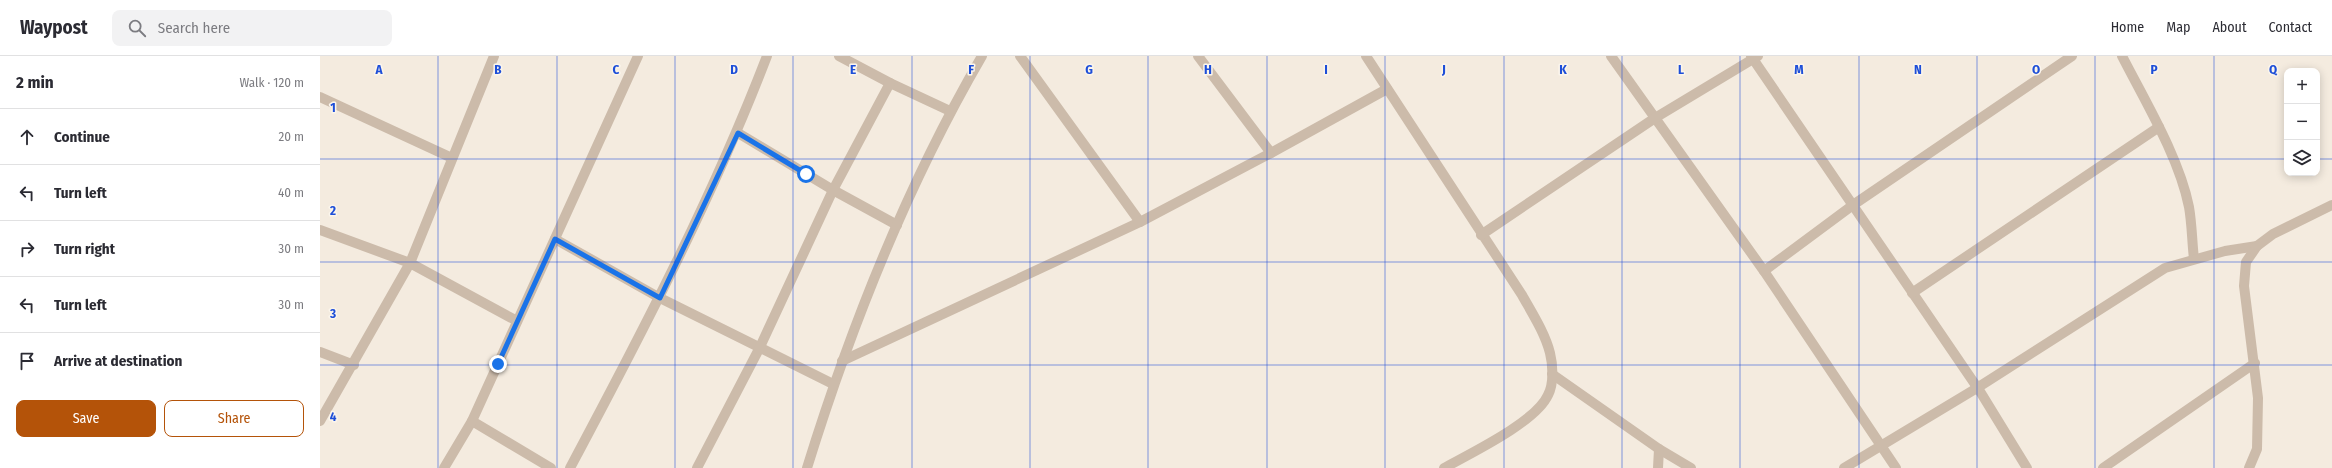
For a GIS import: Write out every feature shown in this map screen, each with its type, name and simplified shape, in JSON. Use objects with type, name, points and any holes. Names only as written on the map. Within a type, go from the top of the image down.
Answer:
[{"type":"street","points":[[320,422],[354,365],[410,263],[494,56]]},
{"type":"street","points":[[444,468],[472,421],[638,56]]},
{"type":"street","points":[[570,468],[660,298],[738,133],[767,56]]},
{"type":"street","points":[[839,56],[890,83],[950,111]]},
{"type":"street","points":[[807,468],[833,384],[897,225],[950,111],[982,56]]},
{"type":"street","points":[[1020,56],[1140,222]]},
{"type":"street","points":[[1198,56],[1271,153]]},
{"type":"street","points":[[1366,56],[1481,235],[1522,295],[1540,327],[1550,353],[1552,374],[1548,395],[1532,416],[1444,468]]},
{"type":"street","points":[[1611,56],[1764,271],[1896,468]]},
{"type":"street","points":[[1764,271],[1853,205],[2072,56]]},
{"type":"street","points":[[2122,56],[2158,127],[2178,172],[2189,206],[2194,259]]},
{"type":"street","points":[[1481,235],[1655,118],[1754,57],[1977,388],[2028,468]]},
{"type":"street","points":[[697,468],[760,347],[833,190],[890,83]]},
{"type":"street","points":[[842,361],[1140,222],[1271,153],[1387,89]]},
{"type":"street","points":[[320,97],[452,158]]},
{"type":"street","points":[[1912,292],[2158,127]]},
{"type":"street","points":[[738,133],[833,190],[897,225]]},
{"type":"street","points":[[2249,468],[2257,449],[2258,398],[2255,363],[2244,286],[2246,262],[2258,246],[2273,234],[2332,205]]},
{"type":"street","points":[[320,230],[410,263],[517,321]]},
{"type":"street","points":[[555,239],[660,298],[833,384]]},
{"type":"street","points":[[1844,468],[1977,388],[2165,268],[2194,259],[2258,246]]},
{"type":"street","points":[[320,352],[354,365]]},
{"type":"street","points":[[2103,468],[2255,363]]},
{"type":"street","points":[[1552,374],[1659,449],[1691,468]]},
{"type":"street","points":[[472,421],[551,468]]},
{"type":"street","points":[[1658,468],[1659,449]]},
{"type":"route","points":[[498,364],[555,239],[660,298],[738,133],[806,174]]}]
